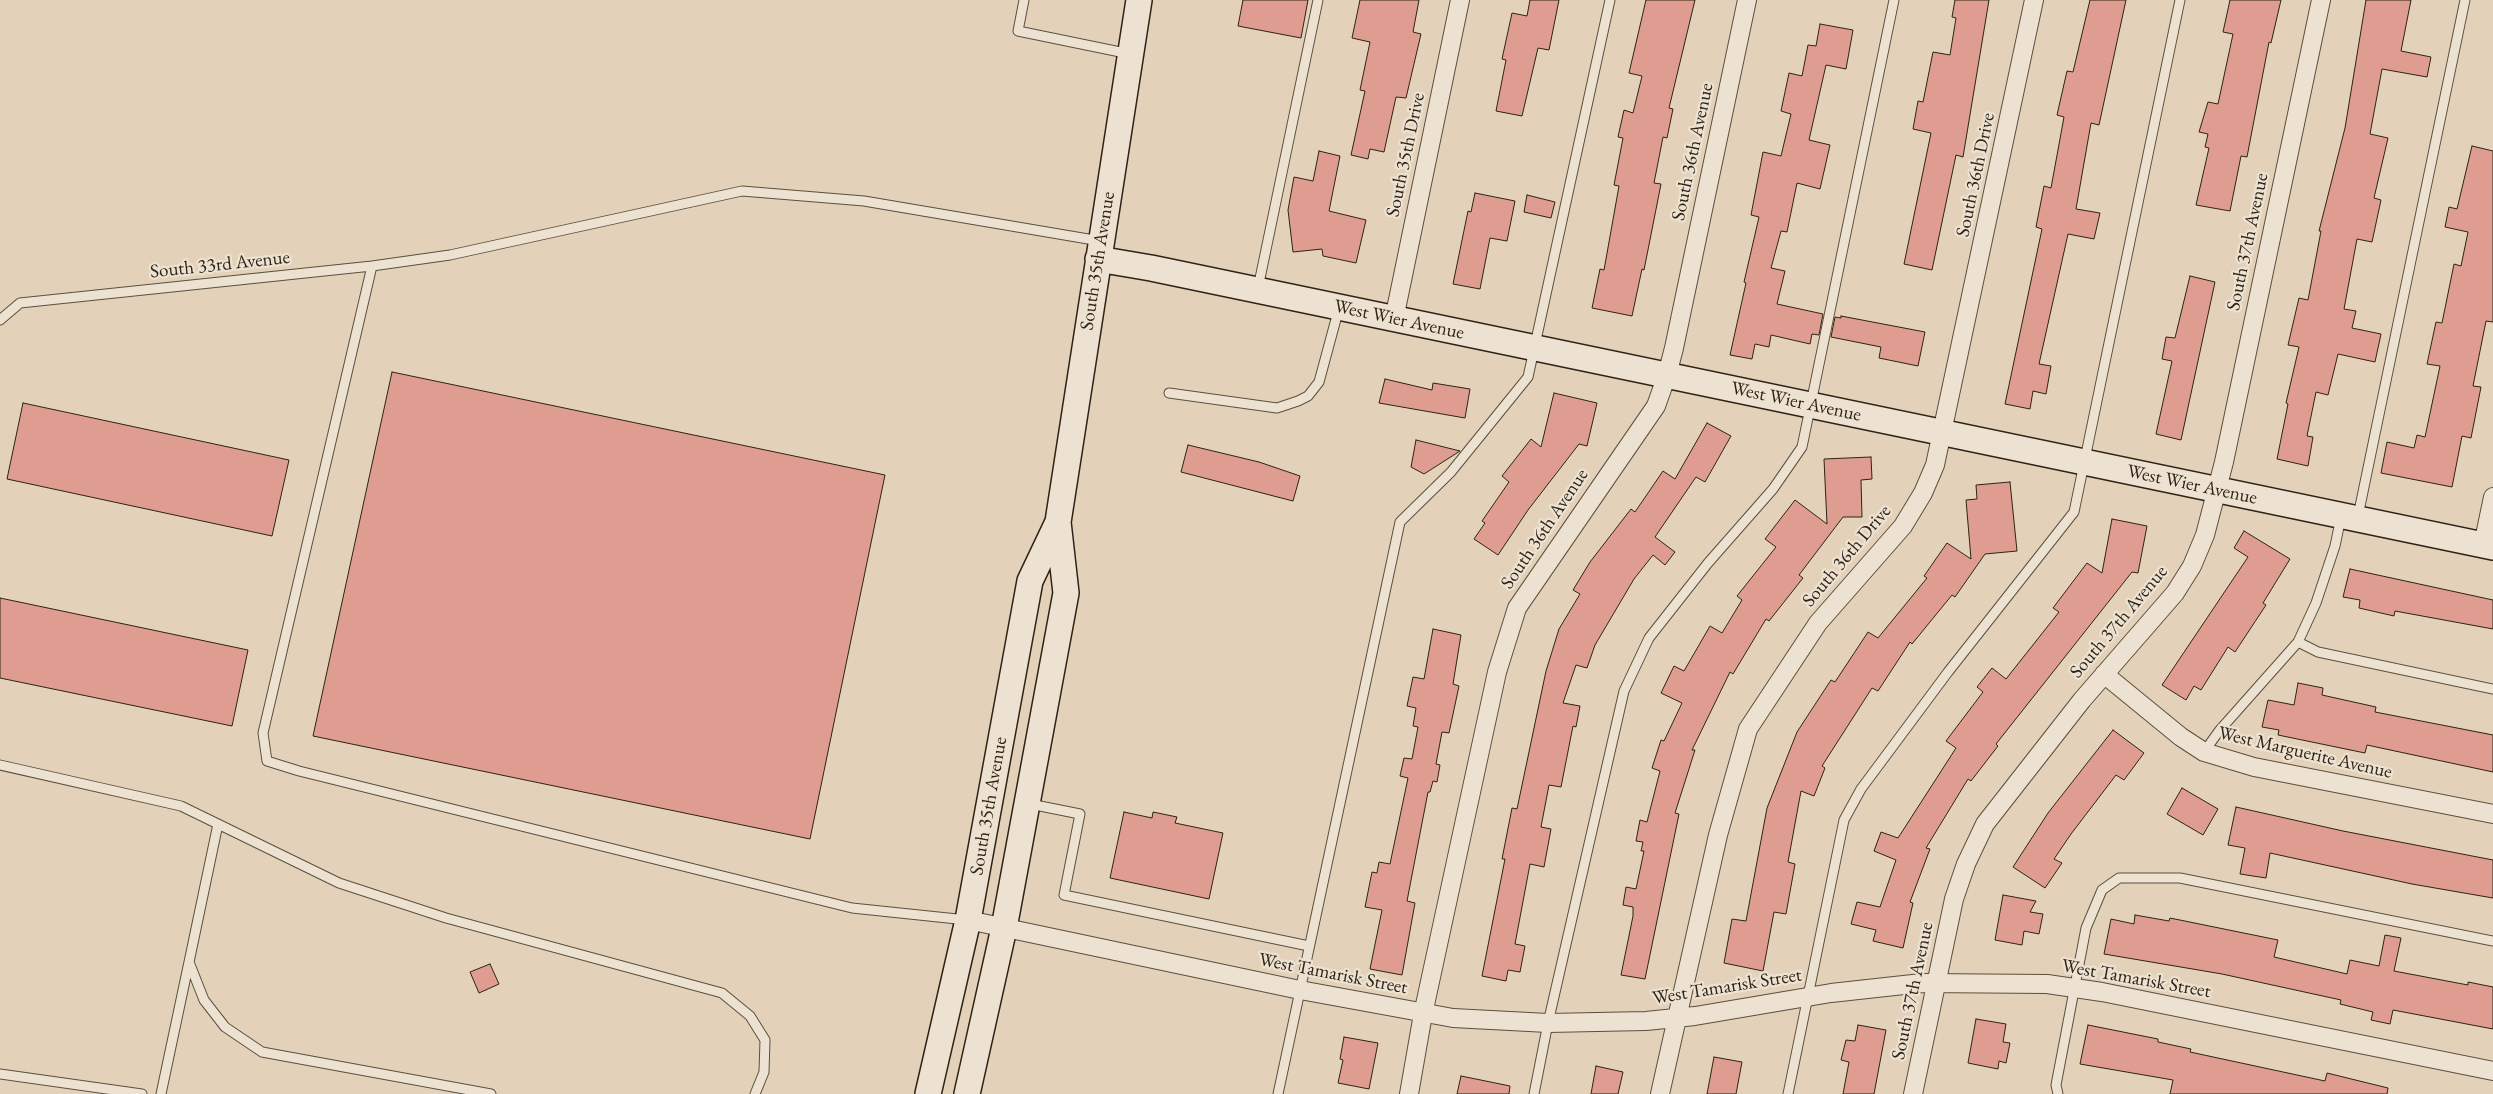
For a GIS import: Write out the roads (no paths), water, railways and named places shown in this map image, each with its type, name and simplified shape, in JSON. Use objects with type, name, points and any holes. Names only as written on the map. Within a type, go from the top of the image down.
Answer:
[{"type":"main road","name":"South 35th Avenue","points":[[967,1094],[1004,928],[1066,593],[1058,522],[1139,0]]},
{"type":"main road","name":"West Wier Avenue","points":[[1100,250],[1258,290],[1339,308],[2488,546]]},
{"type":"main road","name":"South 35th Avenue","points":[[928,1094],[968,920],[1030,581],[1058,522]]},
{"type":"street","name":"South 35th Drive","points":[[1394,319],[1460,0]]},
{"type":"street","name":"South 36th Avenue","points":[[1409,1094],[1424,1014],[1497,672],[1517,608],[1656,406],[1667,376],[1747,0]]},
{"type":"street","name":"South 36th Drive","points":[[1660,1094],[1718,836],[1748,728],[1818,623],[1903,526],[1935,465],[2034,0]]},
{"type":"street","name":"South 37th Avenue","points":[[1913,1094],[1954,899],[1966,864],[1985,824],[2104,674],[2175,593],[2192,566],[2210,520],[2321,0]]},
{"type":"street","points":[[2488,546],[2493,497]]},
{"type":"street","name":"West Marguerite Avenue","points":[[2104,674],[2181,737],[2204,752],[2254,767],[2493,814]]},
{"type":"street","name":"West Tamarisk Street","points":[[968,920],[1300,990],[1453,1018],[1548,1023],[1646,1021],[1808,997],[1936,982],[2047,984],[2076,987],[2493,1072]]},
{"type":"lane","points":[[1024,0],[1018,31],[1130,54]]},
{"type":"lane","points":[[1258,290],[1318,0]]},
{"type":"lane","points":[[1278,1094],[1400,522],[1451,472],[1528,377],[1610,0]]},
{"type":"lane","points":[[1534,1094],[1548,1023],[1624,691],[1649,638],[1708,563],[1773,489],[1802,446],[1894,0]]},
{"type":"lane","points":[[1788,1094],[1844,820],[1861,789],[1942,680],[2074,512],[2180,0]]},
{"type":"lane","points":[[2204,752],[2219,731],[2298,642],[2316,603],[2349,517],[2465,0]]},
{"type":"lane","name":"South 33rd Avenue","points":[[0,320],[20,303],[372,266],[450,254],[742,191],[864,200],[1100,250]]},
{"type":"lane","points":[[372,266],[263,733],[267,761],[298,771],[852,908],[968,920]]},
{"type":"lane","points":[[1169,393],[1277,408],[1308,396],[1319,382],[1339,308]]},
{"type":"lane","points":[[2298,642],[2318,652],[2493,688]]},
{"type":"lane","points":[[0,765],[181,806],[339,883],[446,918],[722,993],[750,1016],[765,1040],[764,1072],[755,1094]]},
{"type":"lane","points":[[1027,804],[1080,814],[1064,895],[1309,946]]},
{"type":"lane","points":[[161,1094],[218,824]]},
{"type":"lane","points":[[2058,1094],[2056,1085],[2086,928],[2102,890],[2119,878],[2180,878],[2493,941]]},
{"type":"lane","points":[[189,962],[204,1000],[225,1027],[262,1052],[491,1094]]},
{"type":"lane","points":[[0,1074],[142,1094]]}]
